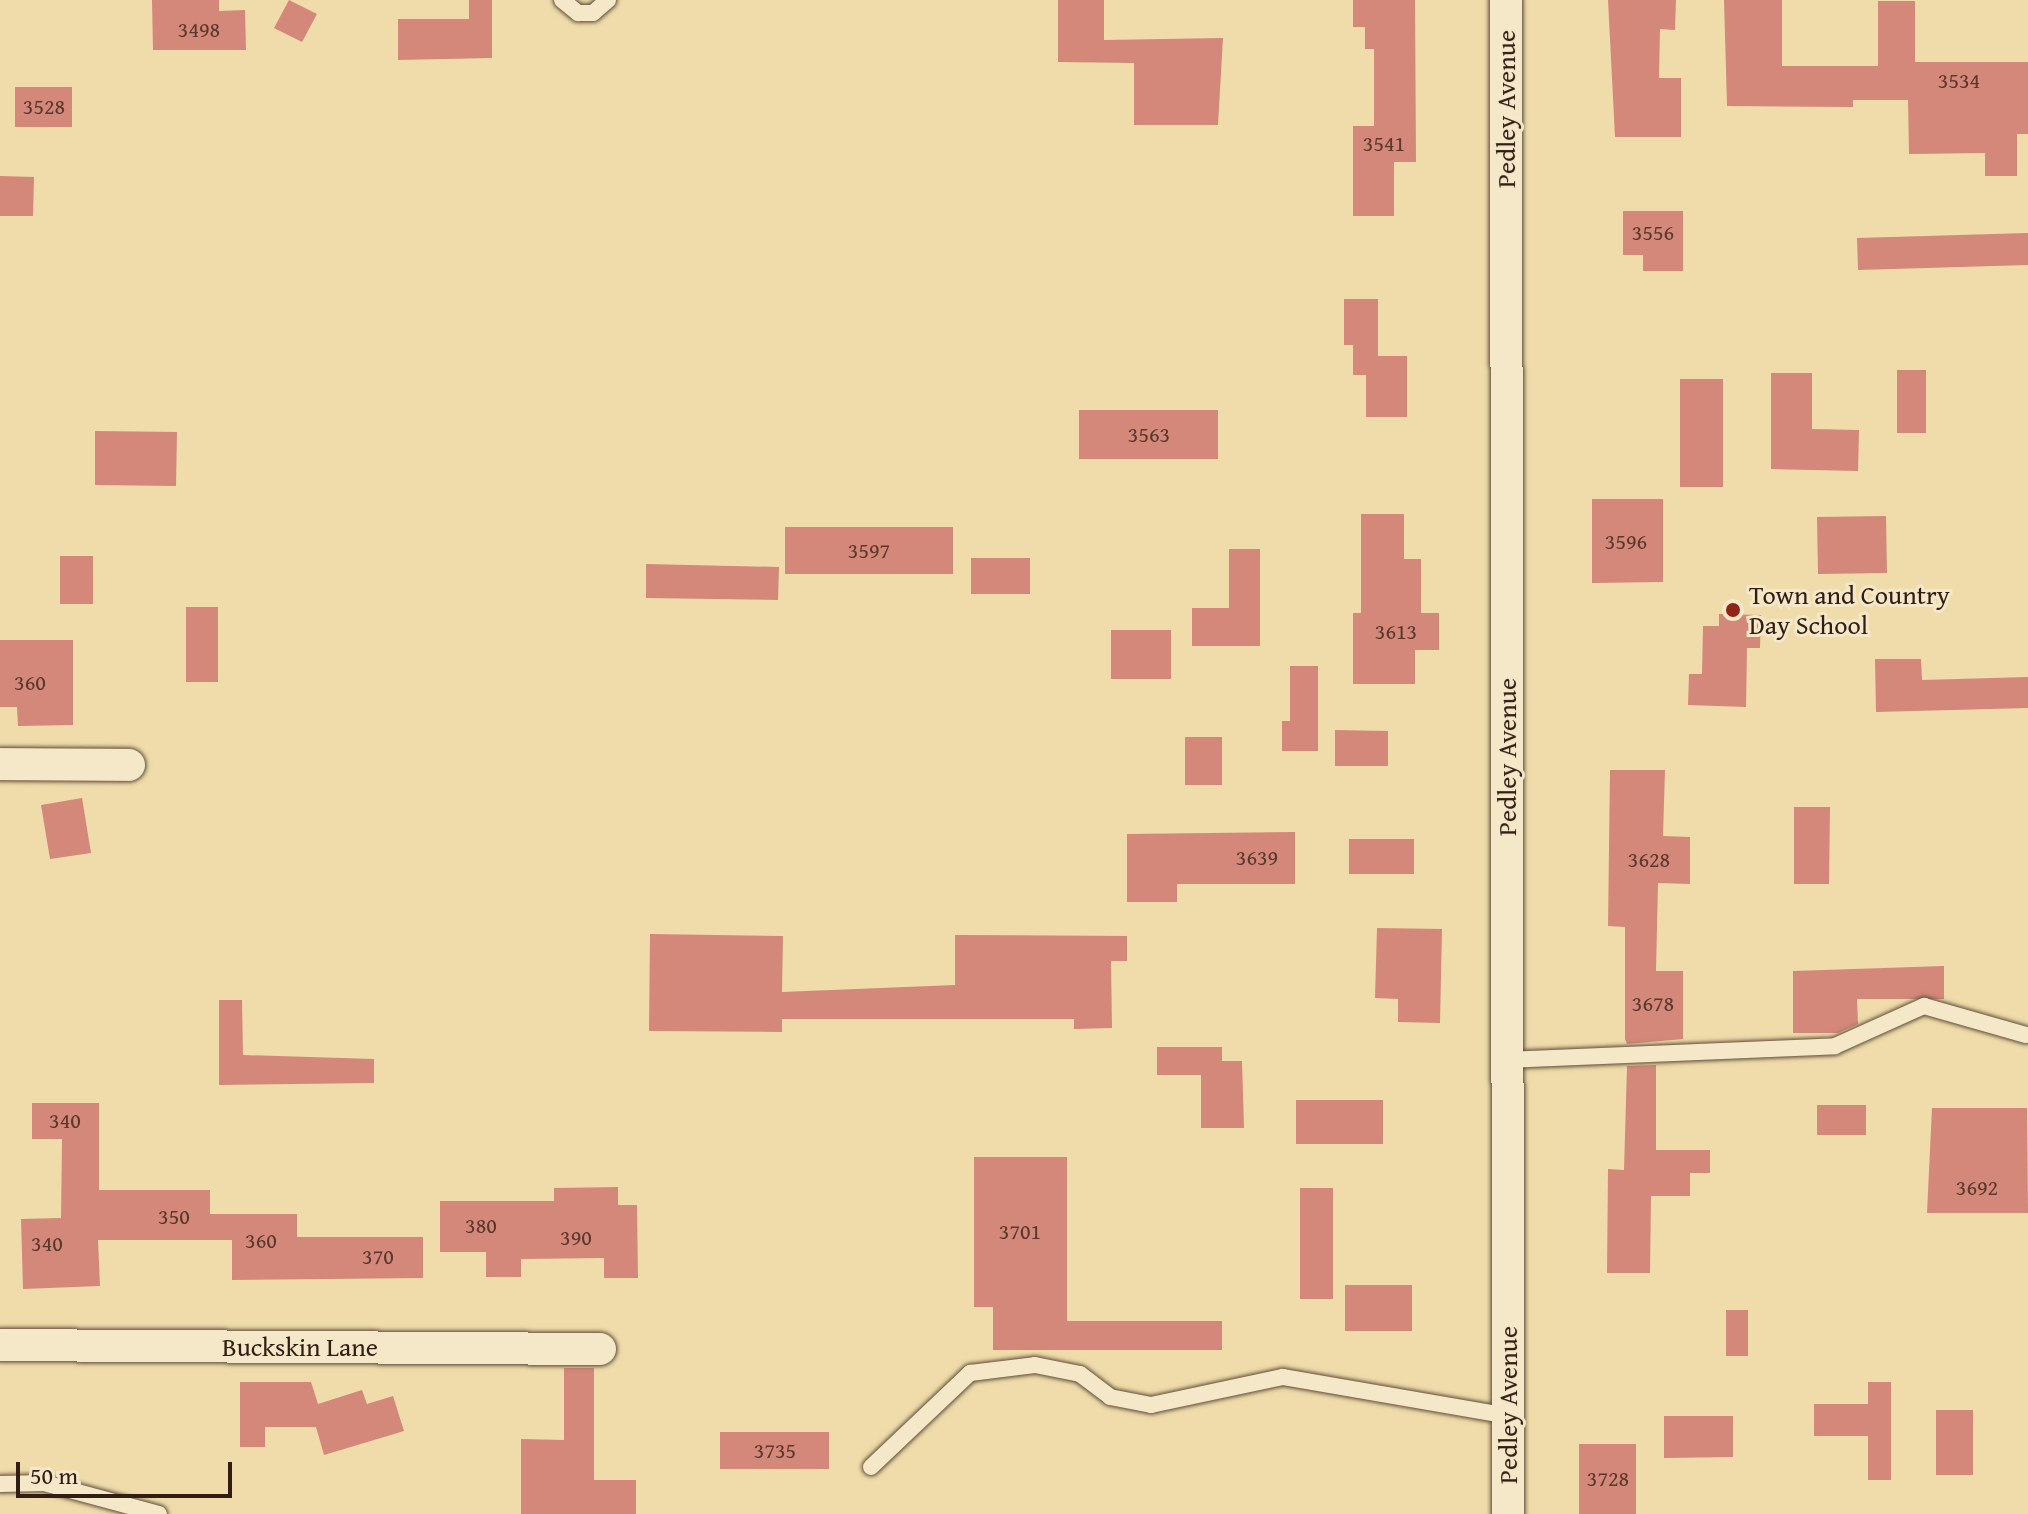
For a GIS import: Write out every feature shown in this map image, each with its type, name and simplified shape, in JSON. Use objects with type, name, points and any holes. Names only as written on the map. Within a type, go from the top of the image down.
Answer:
[{"type":"street","name":"Pedley Avenue","points":[[1506,0],[1508,1514]]},
{"type":"street","points":[[0,764],[129,765]]},
{"type":"street","name":"Buckskin Lane","points":[[0,1345],[600,1349]]},
{"type":"lane","points":[[562,0],[578,13],[593,13],[608,0]]},
{"type":"lane","points":[[1507,1060],[1835,1046],[1924,1006],[2026,1035]]},
{"type":"lane","points":[[871,1467],[970,1373],[1035,1365],[1080,1374],[1110,1397],[1151,1405],[1283,1377],[1508,1416]]},
{"type":"lane","points":[[0,1484],[44,1483],[159,1514]]},
{"type":"building","points":[[152,0],[219,0],[219,11],[245,10],[246,50],[153,50]]},
{"type":"building","points":[[289,0],[317,14],[302,42],[274,28]]},
{"type":"building","points":[[469,0],[492,0],[492,58],[398,60],[398,19],[469,19]]},
{"type":"building","points":[[1058,0],[1104,0],[1104,40],[1223,38],[1218,125],[1134,125],[1134,63],[1058,62]]},
{"type":"building","points":[[1353,0],[1415,0],[1416,162],[1394,162],[1394,216],[1353,216],[1353,126],[1374,126],[1374,49],[1365,49],[1365,27],[1353,27]]},
{"type":"building","points":[[1608,0],[1676,0],[1675,30],[1660,29],[1659,78],[1681,78],[1681,137],[1615,137]]},
{"type":"building","points":[[1724,0],[1782,0],[1782,66],[1878,66],[1878,1],[1915,1],[1915,62],[2028,62],[2028,134],[2017,134],[2017,176],[1985,176],[1985,153],[1909,154],[1908,100],[1853,100],[1853,107],[1727,106]]},
{"type":"building","points":[[15,87],[72,87],[72,127],[15,127]]},
{"type":"building","points":[[0,176],[34,177],[33,216],[0,216]]},
{"type":"building","points":[[1623,211],[1683,211],[1683,271],[1643,271],[1643,255],[1623,255]]},
{"type":"building","points":[[2028,233],[2028,265],[1858,270],[1857,238]]},
{"type":"building","points":[[1344,299],[1378,299],[1378,356],[1407,356],[1407,417],[1366,417],[1366,375],[1353,375],[1353,345],[1344,345]]},
{"type":"building","points":[[1897,370],[1926,370],[1926,433],[1897,433]]},
{"type":"building","points":[[1771,373],[1812,373],[1812,429],[1859,430],[1858,471],[1771,469]]},
{"type":"building","points":[[1680,379],[1723,379],[1723,487],[1680,487]]},
{"type":"building","points":[[1079,410],[1218,410],[1218,459],[1079,459]]},
{"type":"building","points":[[95,431],[177,432],[176,486],[95,485]]},
{"type":"building","points":[[1592,499],[1663,499],[1663,582],[1592,583]]},
{"type":"building","points":[[1361,514],[1404,514],[1404,559],[1421,559],[1421,613],[1439,613],[1439,650],[1415,650],[1415,684],[1353,684],[1353,613],[1361,613]]},
{"type":"building","points":[[1886,516],[1887,573],[1818,574],[1817,517]]},
{"type":"building","points":[[785,527],[953,527],[953,574],[785,574]]},
{"type":"building","points":[[1229,549],[1260,549],[1260,646],[1192,646],[1192,608],[1229,608]]},
{"type":"building","points":[[60,556],[93,556],[93,604],[60,604]]},
{"type":"building","points":[[971,558],[1030,558],[1030,594],[971,594]]},
{"type":"building","points":[[646,564],[779,567],[778,600],[646,598]]},
{"type":"building","points":[[186,607],[218,607],[218,682],[186,682]]},
{"type":"building","points":[[1719,614],[1761,615],[1760,648],[1747,648],[1746,707],[1688,705],[1689,674],[1702,674],[1703,626],[1719,626]]},
{"type":"building","points":[[1111,630],[1171,630],[1171,679],[1111,679]]},
{"type":"building","points":[[0,640],[73,640],[73,725],[18,726],[17,707],[0,707]]},
{"type":"building","points":[[1875,659],[1921,659],[1922,680],[2028,677],[2028,708],[1876,712]]},
{"type":"building","points":[[1290,666],[1318,666],[1318,751],[1282,751],[1282,721],[1290,721]]},
{"type":"building","points":[[1335,730],[1388,731],[1388,766],[1335,766]]},
{"type":"building","points":[[1185,737],[1222,737],[1222,785],[1185,785]]},
{"type":"building","points":[[1610,770],[1665,770],[1663,836],[1690,837],[1690,884],[1658,883],[1656,971],[1683,971],[1683,1039],[1627,1044],[1625,1039],[1625,927],[1608,926]]},
{"type":"building","points":[[82,798],[91,853],[50,859],[41,805]]},
{"type":"building","points":[[1794,807],[1830,807],[1829,884],[1794,884]]},
{"type":"building","points":[[1295,832],[1295,884],[1177,884],[1177,902],[1127,902],[1127,834]]},
{"type":"building","points":[[1349,839],[1414,839],[1414,874],[1349,874]]},
{"type":"building","points":[[1377,928],[1442,929],[1440,1023],[1398,1022],[1398,999],[1375,998]]},
{"type":"building","points":[[650,934],[783,936],[782,992],[955,985],[955,935],[1127,936],[1127,961],[1111,961],[1112,1028],[1074,1029],[1074,1019],[782,1019],[782,1032],[649,1031]]},
{"type":"building","points":[[1944,966],[1944,999],[1857,999],[1858,1024],[1838,1033],[1793,1033],[1793,971]]},
{"type":"building","points":[[219,1000],[242,1000],[243,1055],[374,1059],[374,1083],[219,1085]]},
{"type":"building","points":[[1157,1047],[1222,1047],[1222,1061],[1242,1061],[1244,1128],[1201,1128],[1201,1075],[1157,1075]]},
{"type":"building","points":[[1656,1065],[1656,1150],[1710,1150],[1710,1173],[1690,1173],[1690,1196],[1651,1196],[1650,1273],[1607,1273],[1608,1169],[1624,1170],[1627,1066]]},
{"type":"building","points":[[1296,1100],[1383,1100],[1383,1144],[1296,1144]]},
{"type":"building","points":[[32,1103],[99,1103],[99,1190],[210,1190],[210,1214],[297,1214],[297,1237],[423,1237],[423,1278],[232,1280],[232,1240],[98,1240],[100,1286],[23,1289],[21,1219],[61,1218],[62,1139],[32,1139]]},
{"type":"building","points":[[1817,1105],[1866,1105],[1866,1135],[1817,1135]]},
{"type":"building","points":[[1932,1108],[2027,1108],[2028,1213],[1927,1213]]},
{"type":"building","points":[[974,1157],[1067,1157],[1067,1321],[1222,1321],[1222,1350],[993,1350],[993,1307],[974,1307]]},
{"type":"building","points":[[618,1187],[618,1205],[637,1205],[638,1278],[604,1278],[604,1258],[521,1259],[521,1277],[486,1277],[486,1252],[440,1252],[440,1201],[554,1201],[554,1188]]},
{"type":"building","points":[[1300,1188],[1333,1188],[1333,1299],[1300,1299]]},
{"type":"building","points":[[1345,1285],[1412,1285],[1412,1331],[1345,1331]]},
{"type":"building","points":[[1726,1310],[1748,1310],[1748,1356],[1726,1356]]},
{"type":"building","points":[[564,1368],[594,1368],[594,1480],[636,1480],[636,1514],[521,1514],[521,1439],[564,1440]]},
{"type":"building","points":[[240,1382],[311,1382],[318,1404],[362,1390],[367,1404],[393,1396],[404,1431],[324,1455],[316,1427],[265,1427],[265,1447],[240,1447]]},
{"type":"building","points":[[1868,1382],[1891,1382],[1891,1480],[1868,1480],[1868,1436],[1814,1436],[1814,1404],[1868,1404]]},
{"type":"building","points":[[1936,1410],[1973,1410],[1973,1475],[1936,1475]]},
{"type":"building","points":[[1664,1416],[1733,1416],[1733,1457],[1664,1458]]},
{"type":"building","points":[[720,1432],[829,1432],[829,1469],[720,1469]]},
{"type":"building","points":[[1579,1444],[1636,1444],[1636,1514],[1579,1514]]},
{"type":"place","name":"Town and Country Day School","points":[[1733,610]]}]
